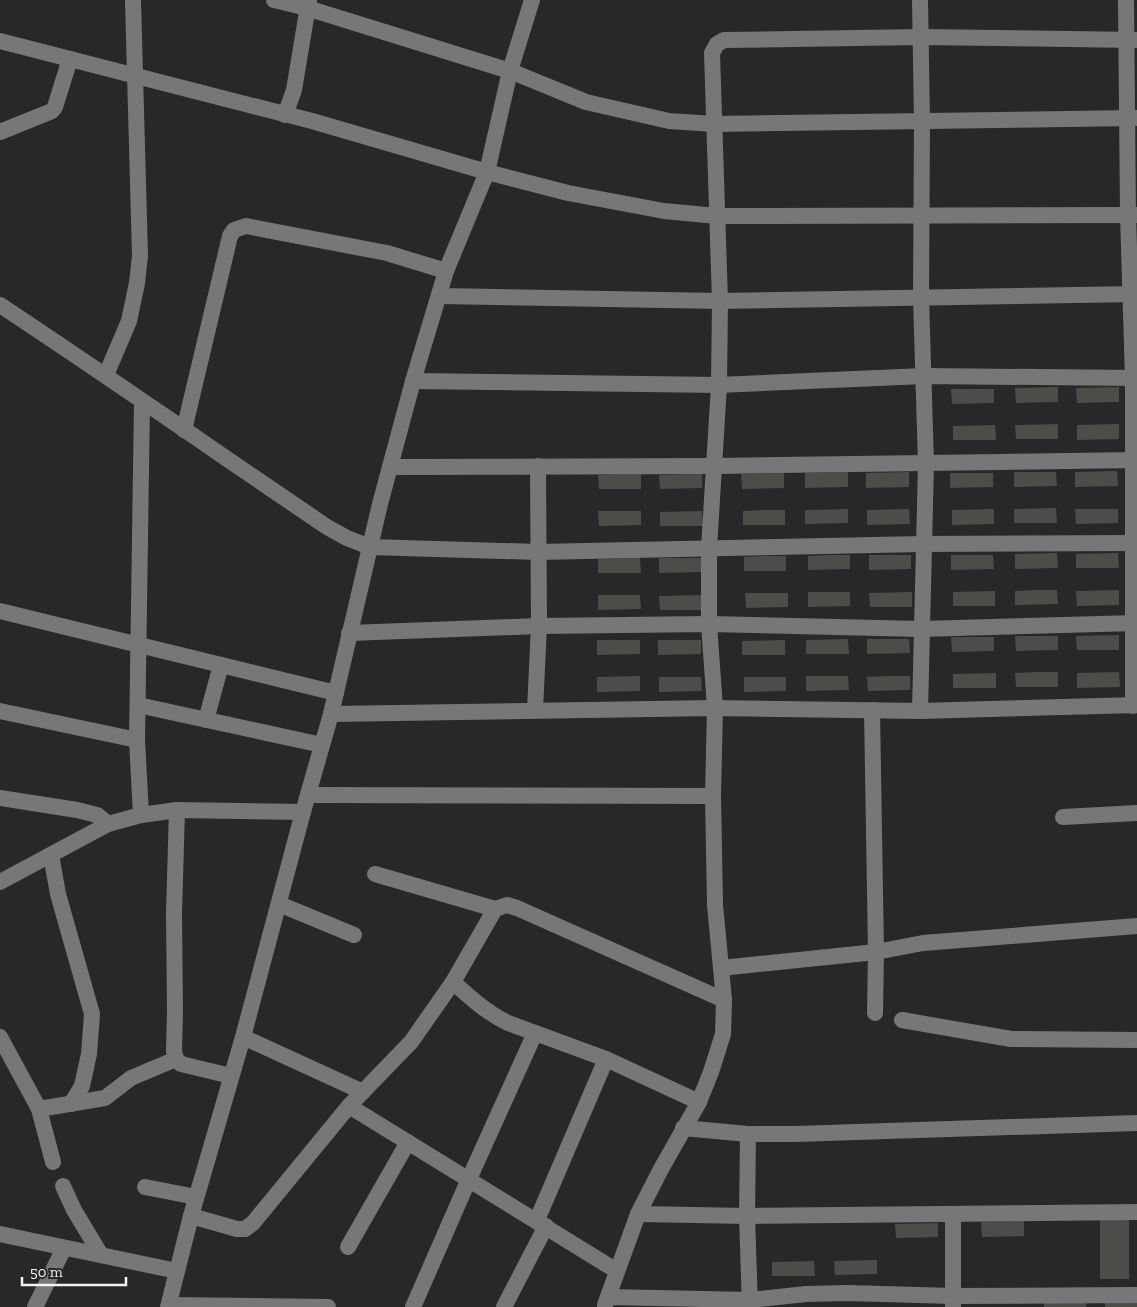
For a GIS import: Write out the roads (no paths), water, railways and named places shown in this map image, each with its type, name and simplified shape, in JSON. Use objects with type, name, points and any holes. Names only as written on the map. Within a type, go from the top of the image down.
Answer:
[{"type":"street","points":[[106,375],[129,321],[137,283],[140,256],[133,0]]},
{"type":"street","points":[[274,0],[308,4],[510,71],[586,102],[669,121],[714,124],[1133,118]]},
{"type":"street","points":[[328,1307],[169,1306],[196,1197],[243,1037],[331,714],[349,633],[412,381],[446,271],[487,172],[510,71],[532,0]]},
{"type":"street","points":[[920,0],[922,121],[921,298],[926,464],[920,711]]},
{"type":"street","points":[[331,714],[715,708],[920,711],[1135,706],[1133,118],[1132,40],[1126,0]]},
{"type":"street","points":[[285,115],[294,90],[308,4]]},
{"type":"street","points":[[1132,40],[921,37],[724,40],[716,44],[712,52],[720,301],[719,385],[709,548],[709,624],[715,708],[713,796],[715,905],[724,1000],[723,1034],[712,1072],[699,1102],[683,1128],[638,1214],[606,1302],[750,1303],[806,1294],[847,1293],[953,1302],[1137,1295]]},
{"type":"street","points":[[0,41],[312,121],[487,172],[578,195],[664,211],[717,216],[1132,215]]},
{"type":"street","points":[[0,132],[52,111],[56,107],[70,59]]},
{"type":"street","points":[[184,430],[230,236],[234,230],[246,226],[359,247],[387,253],[446,271]]},
{"type":"street","points":[[438,296],[720,301],[1133,294]]},
{"type":"street","points":[[0,305],[327,526],[347,538],[370,547],[538,552],[923,544],[1135,544]]},
{"type":"street","points":[[412,381],[719,385],[924,376],[1135,378]]},
{"type":"street","points":[[141,815],[137,740],[138,567],[142,402]]},
{"type":"street","points":[[390,467],[714,466],[1135,460]]},
{"type":"street","points":[[536,710],[539,626],[538,466]]},
{"type":"street","points":[[0,611],[336,693]]},
{"type":"street","points":[[349,633],[539,626],[709,624],[921,629],[1135,623]]},
{"type":"street","points":[[206,720],[222,665]]},
{"type":"street","points":[[138,705],[322,745]]},
{"type":"street","points":[[872,710],[876,952],[875,1013]]},
{"type":"street","points":[[0,711],[137,740]]},
{"type":"street","points":[[308,795],[713,796]]},
{"type":"street","points":[[0,798],[77,810],[97,816],[108,824]]},
{"type":"street","points":[[177,810],[174,922],[174,1051],[176,1059],[180,1064],[232,1076]]},
{"type":"street","points":[[0,882],[108,824],[141,815],[177,810],[303,812]]},
{"type":"street","points":[[1063,817],[1137,813]]},
{"type":"street","points":[[51,855],[58,894],[92,1014],[89,1054],[82,1086],[71,1104]]},
{"type":"street","points":[[374,874],[496,909],[507,905],[518,908],[724,1000]]},
{"type":"street","points":[[279,904],[354,935]]},
{"type":"street","points":[[191,1216],[245,1229],[253,1223],[349,1106],[411,1042],[453,982],[496,909]]},
{"type":"street","points":[[721,968],[876,952],[923,943],[1137,926]]},
{"type":"street","points":[[453,982],[493,1016],[606,1059],[699,1102]]},
{"type":"street","points":[[902,1020],[1011,1039],[1137,1040]]},
{"type":"street","points":[[413,1307],[468,1179],[535,1033]]},
{"type":"street","points":[[0,1037],[39,1110],[53,1162]]},
{"type":"street","points":[[243,1037],[363,1092]]},
{"type":"street","points":[[39,1110],[105,1098],[131,1078],[176,1059]]},
{"type":"street","points":[[504,1307],[541,1223],[606,1059]]},
{"type":"street","points":[[349,1106],[617,1271]]},
{"type":"street","points":[[683,1128],[748,1134],[795,1134],[1137,1123]]},
{"type":"street","points":[[748,1134],[747,1216],[750,1303]]},
{"type":"street","points":[[348,1247],[408,1142]]},
{"type":"street","points":[[63,1186],[74,1210],[101,1255]]},
{"type":"street","points":[[145,1187],[196,1197]]},
{"type":"street","points":[[638,1214],[747,1216],[1137,1212]]},
{"type":"street","points":[[953,1215],[953,1302]]},
{"type":"street","points":[[0,1234],[177,1271]]},
{"type":"street","points":[[34,1307],[64,1248]]}]
